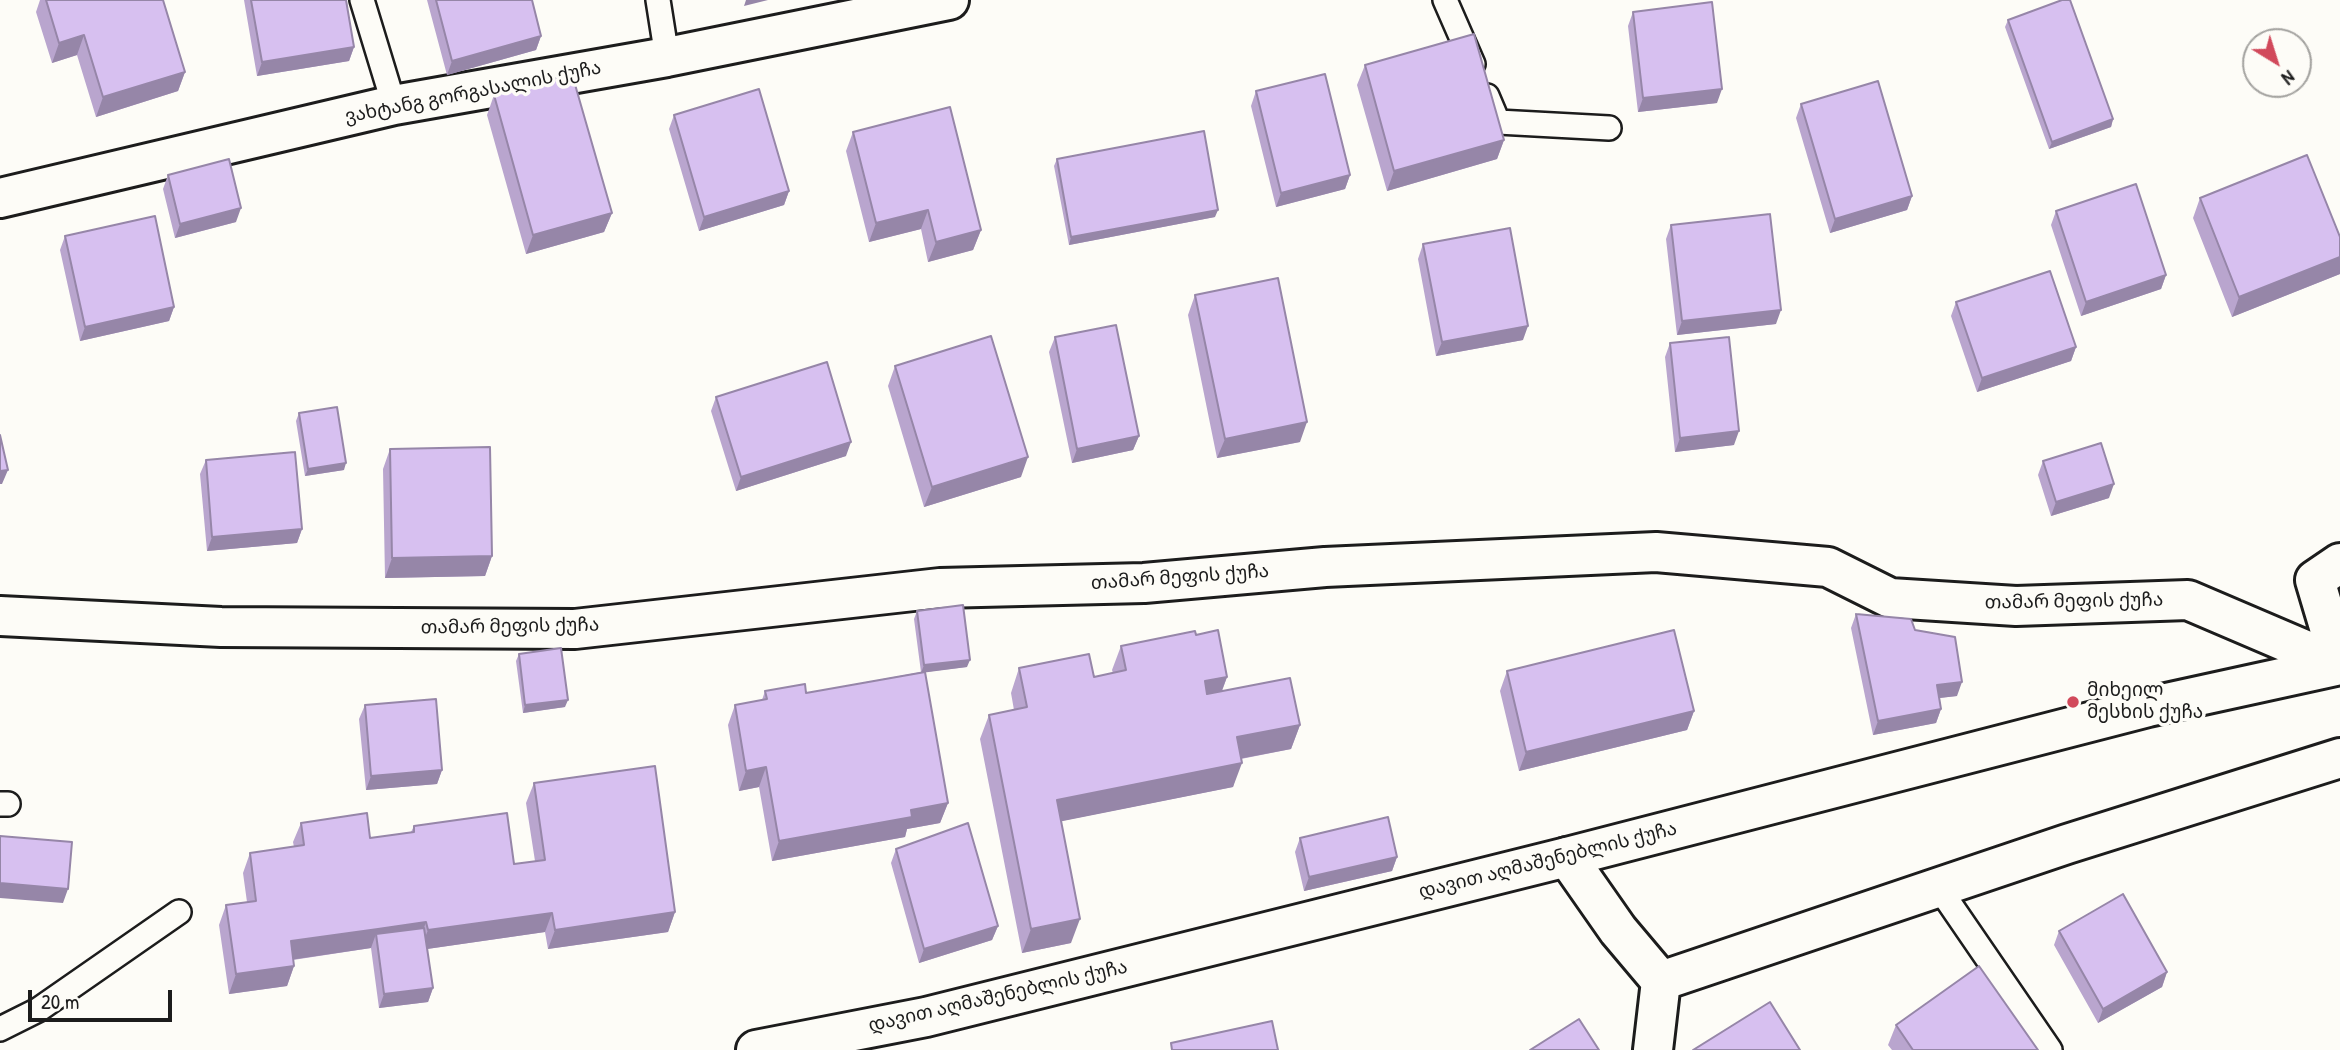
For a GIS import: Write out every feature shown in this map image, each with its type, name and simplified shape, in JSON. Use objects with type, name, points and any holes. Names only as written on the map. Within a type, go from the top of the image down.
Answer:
[{"type":"street","name":"ვახტანგ გორგასალის ქუჩა","points":[[0,198],[394,105],[667,57],[949,0]]},
{"type":"street","name":"თამარ მეფის ქუჩა","points":[[0,616],[221,627],[575,629],[940,588],[1144,583],[1325,567],[1656,552],[1828,567],[1890,598],[2016,606],[2188,600],[2340,665]]},
{"type":"street","points":[[2340,563],[2315,580],[2340,665]]},
{"type":"street","name":"დავით აღმაშენებლის ქუჩა","points":[[755,1050],[926,1017],[1567,857],[2135,711],[2340,665]]},
{"type":"street","points":[[1661,981],[2067,844],[2340,758]]},
{"type":"street","points":[[1567,857],[1618,930],[1661,981],[1653,1050]]},
{"type":"lane","points":[[362,0],[394,105]]},
{"type":"lane","points":[[658,0],[667,57]]},
{"type":"lane","points":[[1445,0],[1498,122],[1609,128]]},
{"type":"lane","points":[[1939,888],[2050,1050]]},
{"type":"lane","points":[[0,1029],[38,1010],[178,912]]},
{"type":"building","points":[[46,0],[163,0],[185,72],[103,97],[84,35],[59,43]]},
{"type":"building","points":[[251,0],[346,0],[354,47],[262,62]]},
{"type":"building","points":[[436,0],[532,0],[541,36],[452,61]]},
{"type":"building","points":[[2062,0],[2070,0],[2113,119],[2052,142],[2008,20]]},
{"type":"building","points":[[1712,2],[1722,89],[1643,98],[1633,12]]},
{"type":"building","points":[[1474,34],[1504,140],[1394,171],[1365,65]]},
{"type":"building","points":[[572,74],[612,213],[533,235],[494,95]]},
{"type":"building","points":[[1325,74],[1350,175],[1281,193],[1256,91]]},
{"type":"building","points":[[1878,81],[1912,196],[1835,219],[1801,104]]},
{"type":"building","points":[[759,89],[789,191],[704,217],[674,115]]},
{"type":"building","points":[[950,107],[981,230],[936,242],[928,210],[876,223],[853,132]]},
{"type":"building","points":[[1204,131],[1218,210],[1071,237],[1057,159]]},
{"type":"building","points":[[2307,155],[2340,237],[2340,257],[2239,297],[2200,198]]},
{"type":"building","points":[[229,159],[241,208],[180,224],[168,175]]},
{"type":"building","points":[[2136,184],[2166,275],[2086,302],[2056,211]]},
{"type":"building","points":[[1770,214],[1781,310],[1682,321],[1671,225]]},
{"type":"building","points":[[155,216],[174,307],[85,327],[65,236]]},
{"type":"building","points":[[1510,228],[1528,326],[1442,342],[1423,244]]},
{"type":"building","points":[[2050,271],[2076,347],[1982,378],[1956,302]]},
{"type":"building","points":[[1278,278],[1307,422],[1225,439],[1195,295]]},
{"type":"building","points":[[1116,325],[1139,436],[1077,449],[1055,337]]},
{"type":"building","points":[[991,336],[1028,457],[932,487],[895,366]]},
{"type":"building","points":[[1729,337],[1739,431],[1680,438],[1670,343]]},
{"type":"building","points":[[827,362],[851,442],[741,477],[716,397]]},
{"type":"building","points":[[337,407],[346,463],[308,469],[299,413]]},
{"type":"building","points":[[0,435],[8,470],[0,471]]},
{"type":"building","points":[[2101,443],[2114,484],[2056,502],[2043,461]]},
{"type":"building","points":[[490,447],[492,556],[392,558],[390,449]]},
{"type":"building","points":[[295,452],[302,529],[212,537],[206,460]]},
{"type":"building","points":[[963,605],[970,660],[924,665],[917,611]]},
{"type":"building","points":[[1856,614],[1911,619],[1915,630],[1955,637],[1962,682],[1937,685],[1941,709],[1878,721]]},
{"type":"building","points":[[1218,630],[1227,677],[1205,681],[1207,694],[1290,678],[1300,725],[1237,737],[1242,763],[1057,800],[1080,919],[1031,929],[989,715],[1027,707],[1019,668],[1089,654],[1094,677],[1126,670],[1121,646],[1195,631],[1196,635]]},
{"type":"building","points":[[1674,630],[1694,711],[1526,752],[1507,671]]},
{"type":"building","points":[[561,648],[568,700],[525,705],[519,654]]},
{"type":"building","points":[[925,672],[948,803],[911,810],[912,817],[779,841],[766,767],[746,771],[735,705],[767,699],[765,691],[805,684],[806,693]]},
{"type":"building","points":[[436,699],[442,770],[371,776],[365,705]]},
{"type":"building","points":[[655,766],[675,912],[555,930],[552,913],[428,930],[426,922],[291,941],[294,966],[236,974],[226,905],[256,901],[250,853],[304,845],[301,823],[367,813],[370,838],[414,832],[414,826],[507,813],[514,864],[545,860],[534,783]]},
{"type":"building","points":[[1388,817],[1397,857],[1309,877],[1300,838]]},
{"type":"building","points":[[968,823],[998,926],[924,949],[896,849]]},
{"type":"building","points":[[0,836],[72,842],[68,889],[0,883]]},
{"type":"building","points":[[2123,894],[2167,972],[2103,1009],[2059,931]]},
{"type":"building","points":[[424,928],[433,988],[384,994],[376,934]]},
{"type":"building","points":[[1979,966],[2038,1050],[1913,1050],[1896,1025]]},
{"type":"building","points":[[1770,1002],[1800,1050],[1693,1050]]},
{"type":"building","points":[[1579,1019],[1599,1050],[1530,1050]]},
{"type":"building","points":[[1272,1021],[1278,1050],[1172,1050],[1171,1043]]},
{"type":"place","name":"მიხეილ მესხის ქუჩა","points":[[2073,702]]}]
